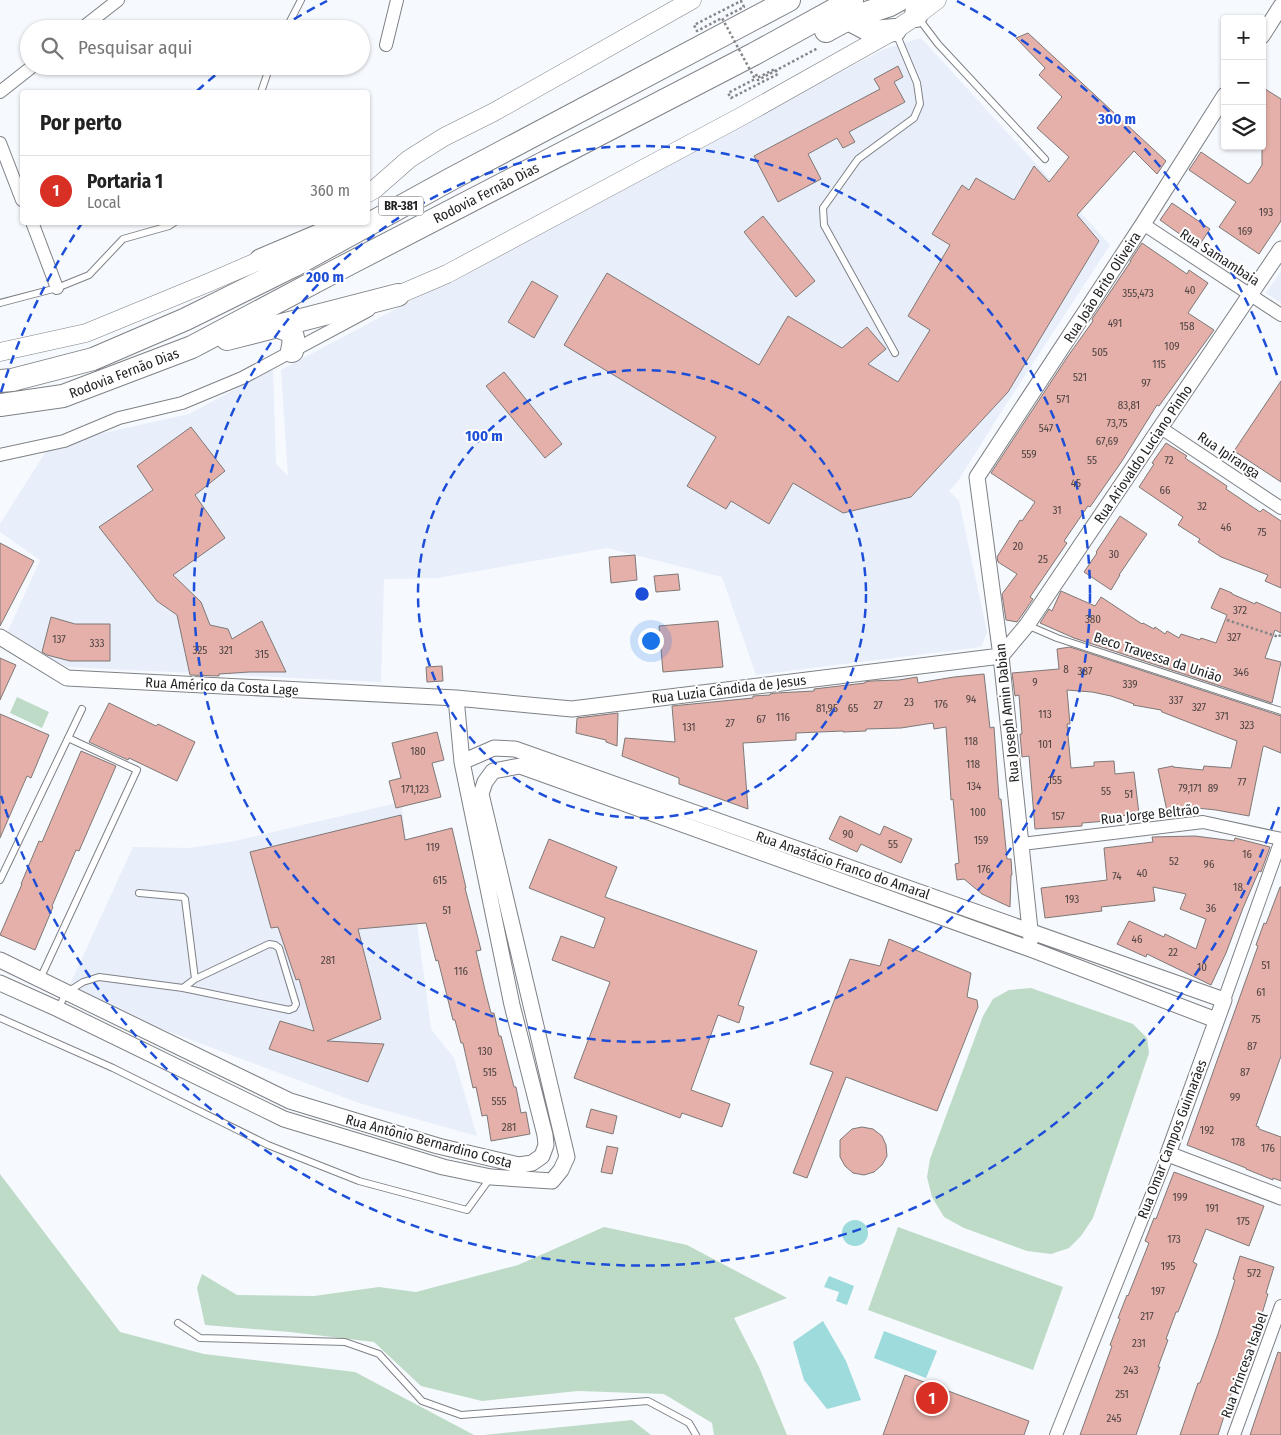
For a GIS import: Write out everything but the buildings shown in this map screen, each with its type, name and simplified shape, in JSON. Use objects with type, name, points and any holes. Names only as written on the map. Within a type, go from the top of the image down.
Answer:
[{"type":"highway","name":"Rodovia Fernão Dias","points":[[370,224],[789,0]]},
{"type":"highway","name":"Rodovia Fernão Dias","points":[[0,405],[63,396],[192,348],[349,264],[751,56],[850,10],[890,5],[899,0]]},
{"type":"highway","points":[[850,10],[873,32],[895,30]]},
{"type":"highway","points":[[370,213],[453,178]]},
{"type":"highway","points":[[261,260],[341,225]]},
{"type":"highway","name":"Rodovia Fernão Dias","points":[[0,381],[12,380],[93,360],[186,319],[293,266],[368,225]]},
{"type":"highway","name":"BR-381","points":[[192,348],[398,295]]},
{"type":"highway","points":[[276,326],[289,330],[293,335],[292,351]]},
{"type":"main road","name":"BR-381","points":[[370,192],[409,159],[444,137],[494,112],[692,0]]},
{"type":"main road","name":"BR-381","points":[[398,295],[456,270],[742,116],[895,30],[917,8],[937,0]]},
{"type":"main road","points":[[0,352],[86,332],[145,309],[261,260],[317,225]]},
{"type":"street","points":[[92,20],[118,0]]},
{"type":"street","points":[[386,45],[397,0]]},
{"type":"street","points":[[1266,30],[1281,6]]},
{"type":"street","points":[[0,92],[22,75]]},
{"type":"street","name":"Rua João Brito Oliveira","points":[[977,477],[1221,101]]},
{"type":"street","points":[[0,143],[20,195]]},
{"type":"street","name":"Rua Samambaia","points":[[1143,224],[1281,315]]},
{"type":"street","points":[[33,225],[57,288]]},
{"type":"street","name":"Rua Ariovaldo Luciano Pinho","points":[[1001,656],[1027,625],[1281,249]]},
{"type":"street","points":[[0,455],[64,441],[119,418],[182,403],[242,378],[398,295]]},
{"type":"street","name":"Rua Ipiranga","points":[[1161,428],[1281,508]]},
{"type":"street","name":"Rua Joseph Amin Dabian","points":[[977,477],[1001,656],[1033,950]]},
{"type":"street","name":"Rua Américo da Costa Lage","points":[[0,637],[67,678],[456,698]]},
{"type":"street","name":"Rua Luzia Cândida de Jesus","points":[[456,698],[572,709],[1001,656]]},
{"type":"street","name":"Rua Antônio Bernardino Costa","points":[[0,960],[290,1102],[438,1146],[519,1165],[532,1163],[542,1156],[546,1145],[545,1135],[512,1005],[462,762],[456,698]]},
{"type":"street","name":"Rua Anastácio Franco do Amaral","points":[[462,762],[494,748],[514,749],[1224,1000]]},
{"type":"street","name":"Rua Anastácio Franco do Amaral","points":[[481,794],[493,771],[520,766],[1033,950],[1216,1020]]},
{"type":"street","name":"Rua Antônio Bernardino Costa","points":[[0,983],[284,1120],[443,1167],[491,1177],[552,1181],[561,1170],[566,1157],[481,794]]},
{"type":"street","name":"Rua Jorge Beltrão","points":[[1022,844],[1203,822],[1281,839]]},
{"type":"street","name":"Rua Omar Campos Guimarães","points":[[1056,1435],[1168,1154],[1281,839]]},
{"type":"street","points":[[512,1005],[530,1000]]},
{"type":"street","points":[[1168,1154],[1281,1197]]},
{"type":"street","name":"Rua Princesa Isabel","points":[[1234,1435],[1281,1306]]},
{"type":"lane","points":[[291,20],[301,0]]},
{"type":"lane","points":[[917,8],[938,44],[1045,159]]},
{"type":"lane","points":[[895,30],[918,83],[920,104],[914,118],[858,158],[823,208],[824,225],[895,353]]},
{"type":"lane","points":[[261,90],[267,75]]},
{"type":"lane","points":[[0,303],[57,288],[90,275],[123,239],[170,225]]},
{"type":"lane","name":"Beco Travessa da União","points":[[1027,625],[1057,638],[1281,711]]},
{"type":"lane","points":[[0,880],[82,709]]},
{"type":"lane","points":[[40,979],[137,770],[68,738]]},
{"type":"lane","points":[[139,893],[183,897],[185,899],[195,980]]},
{"type":"lane","points":[[58,1010],[66,993],[83,982],[99,977],[183,988],[290,1010],[296,1004],[280,948],[269,944],[195,980],[183,988]]},
{"type":"lane","points":[[0,1018],[113,1068],[268,1144],[359,1181],[467,1210],[491,1177]]},
{"type":"lane","points":[[178,1323],[200,1338],[345,1342],[378,1354],[422,1401],[461,1415],[648,1401],[689,1424],[696,1435]]},
{"type":"path","points":[[726,16],[744,6],[741,1],[694,25],[697,31],[722,18],[754,79],[728,93],[731,98],[778,74],[775,69],[757,78]]},
{"type":"path","points":[[757,78],[758,80],[822,45]]},
{"type":"path","points":[[751,56],[757,78]]},
{"type":"path","points":[[1227,620],[1278,637],[1281,633]]},
{"type":"shaded area","points":[[921,38],[1110,245],[958,481],[949,491],[959,501],[987,632],[981,647],[756,675],[722,577],[607,548],[438,578],[384,579],[381,682],[68,667],[4,640],[40,560],[0,532],[0,524],[50,445],[189,414],[273,369],[276,464],[288,476],[281,370],[884,49]]},
{"type":"shaded area","points":[[1281,271],[1281,303],[1266,293]]},
{"type":"shaded area","points":[[401,802],[431,1029],[454,1058],[477,1136],[359,1103],[66,993],[133,847],[189,848],[231,842]]},
{"type":"green space","points":[[17,697],[49,712],[42,728],[10,713]]},
{"type":"green space","points":[[1031,988],[1133,1024],[1147,1038],[1149,1053],[1093,1218],[1081,1236],[1069,1248],[1051,1254],[1027,1251],[964,1228],[944,1217],[932,1197],[927,1177],[930,1159],[983,1016],[993,999],[1009,990]]},
{"type":"green space","points":[[0,1174],[120,1332],[204,1354],[355,1372],[474,1435],[0,1435]]},
{"type":"green space","points":[[604,1227],[687,1245],[787,1298],[734,1318],[759,1367],[787,1435],[714,1435],[712,1423],[664,1394],[578,1391],[482,1401],[421,1386],[374,1342],[290,1332],[205,1325],[197,1288],[202,1274],[237,1295],[314,1296],[379,1287],[416,1292],[518,1265]]},
{"type":"green space","points":[[898,1227],[1063,1287],[1033,1370],[868,1310]]},
{"type":"green space","points":[[632,1420],[651,1435],[484,1435]]},
{"type":"water","points":[[855,1220],[864,1224],[868,1233],[864,1242],[855,1246],[846,1242],[842,1233],[846,1224]]},
{"type":"water","points":[[829,1276],[854,1286],[847,1305],[836,1301],[839,1292],[824,1287]]},
{"type":"water","points":[[823,1321],[846,1361],[861,1400],[827,1409],[804,1380],[793,1342]]},
{"type":"water","points":[[884,1331],[937,1351],[926,1378],[874,1358]]},
{"type":"place","name":"Portaria 1","points":[[932,1398]]}]
